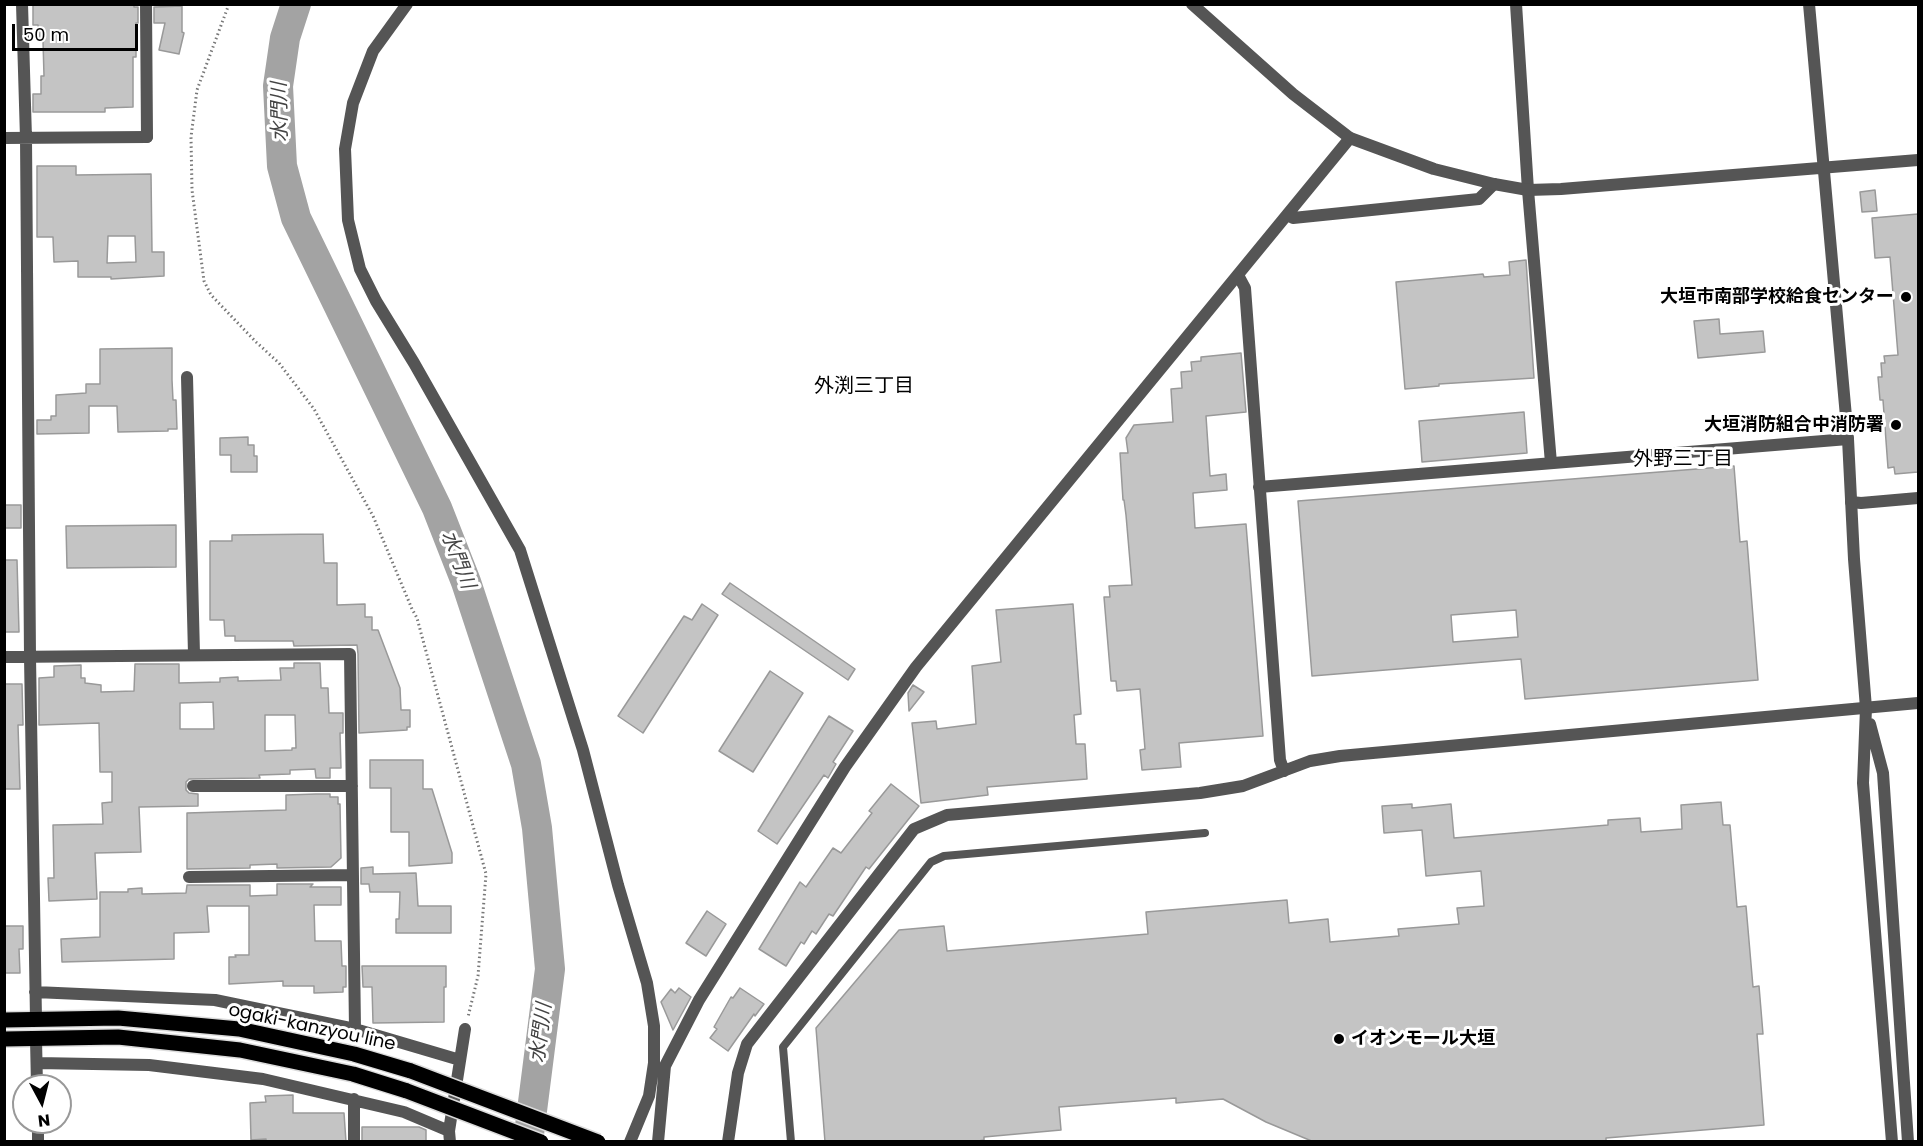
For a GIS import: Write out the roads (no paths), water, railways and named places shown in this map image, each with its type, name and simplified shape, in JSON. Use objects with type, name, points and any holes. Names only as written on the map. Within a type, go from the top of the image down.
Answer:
[{"type":"main road","name":"ogaki-kanzyou line","points":[[4,1020],[118,1018],[239,1029],[354,1054],[411,1071],[598,1142]]},
{"type":"main road","name":"ogaki-kanzyou line","points":[[4,1039],[118,1037],[240,1050],[353,1074],[407,1091],[541,1142]]},
{"type":"street","points":[[22,4],[26,138],[30,657],[36,1019]]},
{"type":"street","points":[[4,138],[147,137],[146,4]]},
{"type":"street","points":[[407,4],[373,51],[353,103],[345,149],[350,230],[360,269],[376,301],[414,363],[520,550],[583,750],[618,885],[647,983],[659,1065],[658,1142]]},
{"type":"street","points":[[1192,4],[1293,94],[1350,138],[1434,169],[1494,184],[1528,190],[1561,189],[1918,160]]},
{"type":"street","points":[[1516,4],[1528,190],[1551,463]]},
{"type":"street","points":[[1809,4],[1848,439],[1866,708],[1863,783],[1892,1142]]},
{"type":"street","points":[[630,1142],[650,1096],[659,1065],[839,777],[916,667],[1350,138]]},
{"type":"street","points":[[1287,215],[1293,218],[1479,199],[1494,184]]},
{"type":"street","points":[[1238,275],[1245,288],[1280,760],[1284,771]]},
{"type":"street","points":[[187,377],[194,654]]},
{"type":"street","points":[[1259,487],[1848,439]]},
{"type":"street","points":[[1851,502],[1918,498]]},
{"type":"street","points":[[4,657],[350,654],[355,1029]]},
{"type":"street","points":[[728,1142],[738,1073],[747,1044],[914,830],[947,815],[1200,793],[1243,786],[1310,761],[1340,756],[1918,703]]},
{"type":"street","points":[[1866,708],[1883,773],[1908,1142]]},
{"type":"street","points":[[192,786],[352,786]]},
{"type":"street","points":[[189,877],[353,875]]},
{"type":"street","points":[[35,992],[215,1000],[355,1029],[460,1060]]},
{"type":"street","points":[[37,1063],[149,1065],[263,1079],[404,1112],[450,1136],[465,1029]]},
{"type":"street","points":[[36,1039],[37,1074]]},
{"type":"street","points":[[354,1099],[354,1142]]},
{"type":"lane","points":[[791,1142],[783,1047],[931,862],[944,856],[1205,833]]},
{"type":"waterway","name":"水門川","points":[[296,4],[285,38],[278,86],[282,166],[296,218],[437,508],[466,582],[526,764],[537,828],[550,969],[528,1142]]},
{"type":"place","name":"大垣市南部学校給食センター","points":[[1906,297]]},
{"type":"place","name":"大垣消防組合中消防署","points":[[1896,425]]},
{"type":"place","name":"イオンモール大垣","points":[[1339,1039]]},
{"type":"district","name":"外渕三丁目","points":[[864,387]]},
{"type":"district","name":"外野三丁目","points":[[1683,460]]}]
